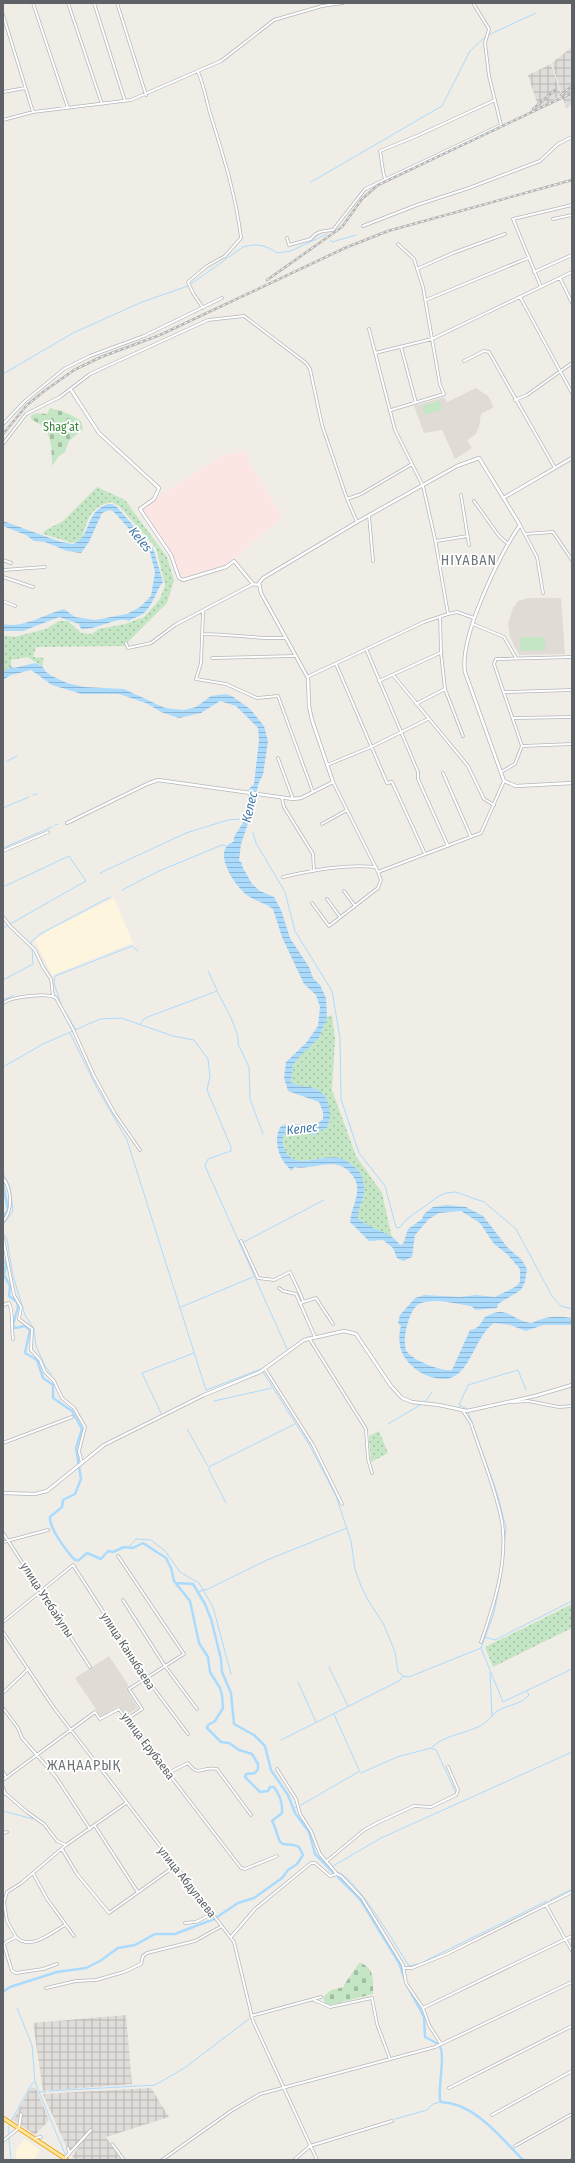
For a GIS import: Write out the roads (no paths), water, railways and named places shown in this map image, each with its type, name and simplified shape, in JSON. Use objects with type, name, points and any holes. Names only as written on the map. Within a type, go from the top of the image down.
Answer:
[{"type":"highway","points":[[3,2118],[65,2159]]},
{"type":"street","points":[[33,3],[68,108]]},
{"type":"street","points":[[68,3],[102,104]]},
{"type":"street","points":[[94,3],[125,101]]},
{"type":"street","points":[[118,3],[146,95]]},
{"type":"street","points":[[3,120],[33,112],[125,101],[146,95],[221,61],[274,20],[322,6],[343,3]]},
{"type":"street","points":[[286,238],[289,246],[311,239],[314,234],[322,231],[333,230],[365,189],[500,127],[502,121],[490,86],[485,43],[489,29],[473,3]]},
{"type":"street","points":[[3,15],[33,112]]},
{"type":"street","points":[[198,72],[206,90],[208,106],[236,198],[241,238],[225,256],[207,266],[188,282],[203,308]]},
{"type":"street","points":[[3,92],[25,88]]},
{"type":"street","points":[[385,179],[381,166],[383,162],[380,151],[495,100]]},
{"type":"street","points":[[363,226],[417,204],[469,188],[540,161],[558,144],[572,137]]},
{"type":"street","points":[[541,287],[513,219],[572,205]]},
{"type":"street","points":[[553,219],[572,216]]},
{"type":"street","points":[[417,269],[453,253],[505,234]]},
{"type":"street","points":[[391,410],[444,394],[440,385],[425,300],[414,258],[398,244]]},
{"type":"street","points":[[534,272],[572,254]]},
{"type":"street","points":[[425,300],[528,258]]},
{"type":"street","points":[[375,353],[432,339],[572,272]]},
{"type":"street","points":[[560,278],[572,303]]},
{"type":"street","points":[[520,297],[572,392]]},
{"type":"street","points":[[3,424],[20,405],[64,369],[90,356],[144,336],[222,298]]},
{"type":"street","points":[[3,444],[26,414],[71,390],[90,374],[208,320],[244,316],[306,363],[310,369],[322,425],[347,499],[357,522]]},
{"type":"street","points":[[369,329],[395,430],[423,486],[436,541],[448,614]]},
{"type":"street","points":[[401,347],[416,403]]},
{"type":"street","points":[[464,361],[484,351],[489,352],[555,468]]},
{"type":"street","points":[[515,400],[527,395],[572,363]]},
{"type":"street","points":[[71,390],[99,433],[159,488],[154,499],[140,509],[171,555],[179,578],[183,580],[226,567],[234,561],[253,584]]},
{"type":"street","points":[[312,903],[329,926],[378,888],[381,880],[376,867],[333,782],[312,720],[309,706],[308,677],[294,656],[260,591],[259,585],[264,578],[357,522],[470,459],[479,458],[499,492],[505,497],[537,558],[543,593]]},
{"type":"street","points":[[505,497],[572,458]]},
{"type":"street","points":[[347,499],[361,494],[412,464]]},
{"type":"street","points":[[461,495],[469,545]]},
{"type":"street","points":[[474,501],[499,536],[507,543]]},
{"type":"street","points":[[369,516],[373,560]]},
{"type":"street","points":[[378,872],[482,833],[504,781],[465,672],[464,656],[474,618],[507,543],[520,524]]},
{"type":"street","points":[[525,534],[553,532],[572,560]]},
{"type":"street","points":[[436,541],[468,536]]},
{"type":"street","points":[[3,560],[11,564]]},
{"type":"street","points":[[3,570],[45,567]]},
{"type":"street","points":[[3,576],[33,588]]},
{"type":"street","points":[[126,643],[128,648],[151,643],[175,626],[253,584],[259,585]]},
{"type":"street","points":[[3,601],[16,606]]},
{"type":"street","points":[[203,612],[201,663],[196,679],[226,684],[257,698],[278,696],[313,792]]},
{"type":"street","points":[[308,677],[367,651],[424,622],[457,612],[474,618]]},
{"type":"street","points":[[440,617],[440,653],[445,689],[463,736]]},
{"type":"street","points":[[473,624],[504,637],[516,658]]},
{"type":"street","points":[[202,634],[227,634],[266,639],[284,638]]},
{"type":"street","points":[[367,651],[418,772],[418,779],[448,846]]},
{"type":"street","points":[[380,681],[440,653]]},
{"type":"street","points":[[212,658],[294,656]]},
{"type":"street","points":[[501,772],[515,764],[522,746],[514,718],[494,664],[496,659],[572,657]]},
{"type":"street","points":[[336,664],[387,783],[392,782],[425,854]]},
{"type":"street","points":[[393,675],[468,766],[484,799],[494,805]]},
{"type":"street","points":[[416,704],[445,689]]},
{"type":"street","points":[[504,692],[572,690]]},
{"type":"street","points":[[514,718],[572,717]]},
{"type":"street","points":[[327,765],[371,747],[428,719]]},
{"type":"street","points":[[522,746],[572,744]]},
{"type":"street","points":[[278,758],[293,799]]},
{"type":"street","points":[[443,773],[472,837]]},
{"type":"street","points":[[67,823],[158,780],[282,799],[293,799],[313,792],[333,782]]},
{"type":"street","points":[[504,781],[516,786],[572,783]]},
{"type":"street","points":[[282,799],[284,807],[313,854],[314,871]]},
{"type":"street","points":[[322,824],[347,810]]},
{"type":"street","points":[[3,851],[48,832]]},
{"type":"street","points":[[284,877],[356,865],[376,867]]},
{"type":"street","points":[[344,891],[355,906]]},
{"type":"street","points":[[327,899],[340,917]]},
{"type":"street","points":[[3,917],[10,926],[35,950],[42,967],[51,979],[53,996],[73,1029],[94,1076],[116,1114],[140,1150]]},
{"type":"street","points":[[3,1003],[16,998],[53,996]]},
{"type":"street","points":[[3,1178],[8,1189],[10,1205],[9,1213],[3,1220]]},
{"type":"street","points":[[3,1238],[6,1244],[5,1254],[9,1263],[8,1269],[14,1294],[21,1307],[19,1320],[32,1329],[31,1350],[40,1360],[45,1372],[54,1381],[62,1398],[74,1408],[85,1427],[79,1451],[80,1465]]},
{"type":"street","points":[[241,1241],[258,1278],[274,1280],[290,1272],[315,1337]]},
{"type":"street","points":[[279,1288],[296,1294],[302,1303]]},
{"type":"street","points":[[302,1303],[316,1298],[330,1322],[333,1324]]},
{"type":"street","points":[[3,1305],[9,1304],[11,1308],[11,1328],[13,1339]]},
{"type":"street","points":[[3,1494],[35,1494],[47,1491],[114,1440],[204,1395],[263,1370],[293,1346],[309,1338],[337,1331],[350,1332],[360,1339],[391,1386],[402,1398],[412,1402],[439,1405],[463,1411],[535,1396],[572,1385]]},
{"type":"street","points":[[309,1338],[366,1429],[368,1459],[372,1473]]},
{"type":"street","points":[[263,1370],[313,1445],[342,1504]]},
{"type":"street","points":[[499,1403],[528,1401],[553,1406],[572,1406]]},
{"type":"street","points":[[568,1407],[572,1410]]},
{"type":"street","points":[[463,1411],[471,1423],[502,1524],[502,1558],[494,1604],[481,1642]]},
{"type":"street","points":[[3,1444],[72,1417]]},
{"type":"street","points":[[3,1542],[48,1530]]},
{"type":"street","name":"улица Утебайулы","points":[[3,1533],[90,1666]]},
{"type":"street","points":[[118,1556],[184,1654],[129,1689],[142,1709],[127,1718]]},
{"type":"street","name":"улица Каныбаева","points":[[41,1590],[73,1565],[146,1678],[188,1734]]},
{"type":"street","points":[[3,1622],[41,1590]]},
{"type":"street","points":[[123,1600],[166,1666],[197,1709]]},
{"type":"street","name":"улица Абдулаева","points":[[3,1632],[71,1730],[231,1937],[236,1950],[251,2016],[316,2160]]},
{"type":"street","points":[[3,1693],[28,1670]]},
{"type":"street","points":[[3,1708],[36,1756],[56,1777],[90,1829]]},
{"type":"street","name":"улица Ерубаева","points":[[3,1780],[95,1712],[100,1719],[103,1719],[119,1709],[241,1868],[245,1869],[278,1856]]},
{"type":"street","points":[[168,1773],[184,1763],[188,1763],[197,1772],[204,1768],[217,1769],[251,1815]]},
{"type":"street","points":[[326,1861],[364,1830],[379,1822],[414,1806],[428,1808],[436,1806],[456,1795],[458,1790],[448,1767]]},
{"type":"street","points":[[277,1769],[296,1799],[300,1814],[315,1839],[318,1851],[337,1874],[341,1876],[362,1898],[405,1968],[406,1983],[423,2008],[429,2025],[440,2045]]},
{"type":"street","points":[[3,1772],[6,1777]]},
{"type":"street","points":[[3,1787],[4,1794],[44,1824],[57,1841],[66,1846]]},
{"type":"street","points":[[65,1925],[39,1940],[22,1943],[16,1937],[6,1921],[5,1895],[62,1849],[126,1803]]},
{"type":"street","points":[[95,1826],[137,1891]]},
{"type":"street","points":[[3,1833],[7,1832]]},
{"type":"street","points":[[62,1849],[77,1874],[109,1913],[126,1902],[137,1891],[175,1866]]},
{"type":"street","points":[[231,1937],[255,1909],[311,1863],[315,1863],[330,1876],[337,1874]]},
{"type":"street","points":[[33,1873],[65,1925],[74,1936]]},
{"type":"street","points":[[405,1968],[412,1968],[430,1962],[572,1892]]},
{"type":"street","points":[[546,1905],[572,1951]]},
{"type":"street","points":[[185,1923],[196,1922],[212,1914]]},
{"type":"street","points":[[46,1988],[76,1981],[91,1981],[124,1972],[141,1964],[143,1956],[147,1953],[195,1941],[222,1926]]},
{"type":"street","points":[[423,2008],[572,1936]]},
{"type":"street","points":[[16,1937],[6,1942],[4,1945],[12,1971],[16,1973],[44,1969],[58,1964]]},
{"type":"street","points":[[162,2160],[252,2097],[283,2086],[340,2074],[440,2045],[572,1982]]},
{"type":"street","points":[[251,2016],[321,1997]]},
{"type":"street","points":[[314,2000],[330,2007],[372,1998],[377,2024],[390,2060]]},
{"type":"street","points":[[449,2088],[572,2026]]},
{"type":"street","points":[[492,2115],[572,2071]]},
{"type":"street","points":[[3,2141],[18,2128],[22,2114]]},
{"type":"street","points":[[516,2146],[572,2114]]},
{"type":"street","points":[[294,2160],[310,2146],[392,2121]]},
{"type":"street","points":[[65,2159],[69,2152],[91,2130]]},
{"type":"street","points":[[33,2138],[41,2137]]},
{"type":"street","points":[[112,2144],[124,2160]]},
{"type":"street","points":[[68,2148],[69,2152]]},
{"type":"water","name":"Keles","points":[[108,504],[112,504],[117,507],[153,548],[163,582],[148,609],[143,614],[129,621],[113,621],[93,628],[81,629],[79,624],[59,617],[23,631],[3,631],[3,624],[11,625],[26,623],[64,609],[75,617],[95,620],[127,614],[140,607],[151,596],[155,572],[150,552],[113,511],[109,510],[102,513],[89,542],[81,553],[67,551],[45,542],[34,541],[26,535],[3,526],[3,521],[61,542],[73,544],[84,535],[95,512]]},
{"type":"water","name":"Келес","points":[[35,663],[42,666],[46,672],[52,676],[67,683],[84,687],[124,689],[165,708],[184,710],[196,707],[211,696],[225,694],[232,696],[250,709],[264,726],[268,741],[263,775],[259,782],[251,815],[241,844],[239,861],[242,863],[242,866],[252,884],[260,891],[274,897],[281,910],[290,938],[309,967],[313,978],[320,985],[326,998],[327,1017],[319,1038],[293,1065],[291,1082],[297,1085],[316,1089],[321,1092],[329,1106],[329,1123],[327,1128],[318,1131],[316,1135],[294,1130],[286,1131],[283,1140],[284,1148],[289,1156],[297,1160],[305,1161],[334,1157],[343,1159],[354,1166],[361,1174],[364,1184],[364,1195],[358,1212],[358,1218],[368,1225],[386,1233],[400,1245],[403,1244],[408,1229],[422,1219],[424,1214],[433,1207],[447,1205],[466,1207],[483,1216],[508,1248],[522,1260],[527,1269],[525,1282],[521,1290],[498,1304],[497,1308],[476,1310],[471,1306],[438,1301],[419,1304],[412,1312],[407,1325],[405,1345],[409,1354],[427,1364],[442,1369],[452,1370],[470,1330],[475,1329],[484,1318],[498,1312],[504,1312],[525,1322],[532,1323],[552,1317],[572,1318],[572,1325],[543,1325],[526,1331],[510,1325],[494,1323],[486,1330],[463,1369],[456,1375],[447,1379],[435,1378],[426,1375],[418,1371],[408,1362],[400,1347],[399,1338],[401,1326],[398,1323],[400,1315],[415,1298],[424,1295],[460,1297],[476,1295],[495,1297],[515,1287],[520,1282],[520,1269],[507,1254],[494,1244],[480,1223],[461,1211],[439,1213],[429,1219],[415,1235],[412,1257],[403,1261],[397,1258],[393,1248],[383,1240],[369,1241],[350,1222],[357,1187],[355,1179],[346,1169],[339,1165],[332,1164],[302,1168],[294,1167],[292,1171],[287,1167],[280,1156],[277,1138],[281,1126],[288,1124],[316,1125],[323,1119],[323,1112],[319,1102],[288,1091],[284,1078],[286,1062],[306,1043],[318,1026],[320,1007],[316,995],[304,984],[282,937],[273,909],[251,898],[243,892],[229,872],[224,858],[224,851],[228,845],[234,841],[234,837],[244,821],[249,789],[254,784],[259,741],[258,728],[236,706],[220,701],[201,713],[179,718],[161,712],[146,703],[119,694],[82,694],[52,685],[31,670],[11,675],[3,680],[3,672],[11,667],[14,668]]},
{"type":"waterway","points":[[311,182],[442,106],[470,51],[486,36],[536,13]]},
{"type":"waterway","points":[[191,284],[243,247],[253,245],[261,246],[269,248],[277,253],[291,251],[327,234]]},
{"type":"waterway","points":[[330,240],[332,242],[356,235]]},
{"type":"waterway","points":[[3,374],[73,333],[142,302],[188,286]]},
{"type":"waterway","points":[[7,761],[17,756]]},
{"type":"waterway","points":[[33,795],[37,794]]},
{"type":"waterway","points":[[3,808],[29,797]]},
{"type":"waterway","points":[[100,873],[186,833],[228,820],[240,819]]},
{"type":"waterway","points":[[3,848],[52,827]]},
{"type":"waterway","points":[[253,833],[256,843],[285,892],[295,931],[332,991],[340,1038],[341,1099],[359,1153],[385,1186],[396,1227],[399,1228],[407,1219],[439,1196],[446,1193],[456,1192],[484,1202],[516,1229],[552,1296],[561,1306],[572,1309]]},
{"type":"waterway","points":[[122,890],[159,871],[222,845],[226,846]]},
{"type":"waterway","points":[[3,887],[69,856],[86,881],[3,928]]},
{"type":"waterway","points":[[31,945],[31,942],[40,934],[110,897]]},
{"type":"waterway","points":[[61,1004],[54,983],[55,976],[132,946],[138,951]]},
{"type":"waterway","points":[[3,980],[33,964],[32,948]]},
{"type":"waterway","points":[[208,971],[217,990]]},
{"type":"waterway","points":[[140,1024],[145,1018],[217,991],[234,1025],[238,1038],[238,1044],[249,1067],[250,1099],[263,1134]]},
{"type":"waterway","points":[[3,1000],[14,995]]},
{"type":"waterway","points":[[64,1010],[76,1030]]},
{"type":"waterway","points":[[3,1067],[43,1044],[100,1019],[121,1018],[173,1036],[194,1040],[208,1059],[210,1076],[207,1090],[231,1147],[231,1151],[208,1159],[205,1166],[287,1349]]},
{"type":"waterway","points":[[70,1033],[97,1088],[127,1140],[206,1390],[261,1369],[310,1446],[336,1496],[351,1541],[355,1569],[361,1586],[384,1625],[395,1652],[398,1671],[403,1676],[409,1677],[481,1648]]},
{"type":"waterway","points":[[3,1173],[10,1187],[13,1211],[3,1225]]},
{"type":"waterway","points":[[3,1183],[8,1210],[3,1217]]},
{"type":"waterway","points":[[242,1243],[324,1200]]},
{"type":"waterway","points":[[3,1232],[7,1239],[13,1276],[25,1315],[34,1329],[36,1346],[45,1366],[52,1375]]},
{"type":"waterway","points":[[3,1259],[6,1265],[4,1275],[10,1286],[9,1296],[17,1302],[18,1307],[13,1325],[15,1328],[25,1326],[30,1330],[25,1353],[37,1360],[43,1378],[53,1385],[53,1398],[72,1411],[82,1429],[76,1448],[81,1479],[75,1494],[63,1500],[62,1507],[50,1517],[50,1522],[55,1533],[63,1546],[75,1560],[79,1560],[87,1553],[101,1559],[108,1551],[113,1552],[124,1547],[133,1548],[143,1543],[166,1558],[171,1568],[174,1581],[190,1601],[199,1643],[208,1657],[210,1672],[220,1688],[222,1695],[223,1708],[215,1721],[208,1725],[207,1728],[221,1742],[229,1743],[239,1750],[252,1754],[258,1764],[258,1769],[255,1773],[246,1774],[245,1777],[260,1792],[268,1791],[270,1787],[274,1787],[282,1806],[282,1813],[272,1821],[278,1838],[283,1844],[299,1847],[303,1855],[297,1864],[288,1870],[282,1878],[254,1898],[238,1903],[217,1917]]},
{"type":"waterway","points":[[181,1307],[253,1277]]},
{"type":"waterway","points":[[161,1413],[142,1373],[194,1353]]},
{"type":"waterway","points":[[503,1559],[506,1528],[497,1493],[467,1409],[459,1405],[468,1385],[518,1370],[526,1390]]},
{"type":"waterway","points":[[214,1401],[272,1388]]},
{"type":"waterway","points":[[425,1402],[432,1392]]},
{"type":"waterway","points":[[388,1424],[422,1404]]},
{"type":"waterway","points":[[226,1503],[209,1470],[209,1467],[295,1424]]},
{"type":"waterway","points":[[187,1429],[208,1466]]},
{"type":"waterway","points":[[197,1592],[208,1589],[267,1560],[347,1528]]},
{"type":"waterway","points":[[128,1548],[136,1539],[151,1540],[165,1551],[180,1572],[199,1583],[213,1607],[231,1674]]},
{"type":"waterway","points":[[501,1577],[494,1613],[481,1648],[503,1702],[572,1669]]},
{"type":"waterway","points":[[176,1583],[193,1584],[205,1604],[211,1619],[221,1659],[222,1672],[231,1693],[234,1724],[254,1735],[265,1746],[271,1770],[288,1795],[295,1813],[309,1832],[315,1854],[335,1874]]},
{"type":"waterway","points":[[485,1637],[495,1640],[572,1601]]},
{"type":"waterway","points":[[329,1667],[348,1706]]},
{"type":"waterway","points":[[490,1673],[492,1716]]},
{"type":"waterway","points":[[281,1740],[399,1681],[403,1677]]},
{"type":"waterway","points":[[298,1682],[316,1722]]},
{"type":"waterway","points":[[432,1747],[449,1737],[480,1726],[499,1710],[518,1703],[526,1698],[529,1695],[527,1692]]},
{"type":"waterway","points":[[334,1714],[359,1770]]},
{"type":"waterway","points":[[361,1773],[397,1757],[431,1748],[436,1750],[456,1793]]},
{"type":"waterway","points":[[333,1866],[381,1838],[572,1752]]},
{"type":"waterway","points":[[301,1805],[360,1771]]},
{"type":"waterway","points":[[293,1808],[297,1807]]},
{"type":"waterway","points":[[3,1811],[33,1819]]},
{"type":"waterway","points":[[337,1872],[345,1876],[364,1898],[386,1929],[409,1966],[417,1964]]},
{"type":"waterway","points":[[338,1877],[360,1899],[399,1963],[406,1983]]},
{"type":"waterway","points":[[550,1900],[572,1889]]},
{"type":"waterway","points":[[423,1962],[547,1901]]},
{"type":"waterway","points":[[3,1992],[10,1987],[57,1972],[86,1968],[100,1961],[118,1948],[135,1945],[155,1934],[175,1934],[214,1919]]},
{"type":"waterway","points":[[408,1987],[424,2017],[425,2037],[439,2045],[441,2049],[441,2102],[465,2108],[476,2115],[496,2132],[523,2160]]},
{"type":"waterway","points":[[17,2008],[32,2045],[35,2082],[65,2154]]},
{"type":"waterway","points":[[49,2091],[155,2085],[183,2069],[249,2019]]},
{"type":"waterway","points":[[11,2121],[31,2085],[35,2082]]},
{"type":"waterway","points":[[39,2092],[46,2092]]},
{"type":"waterway","points":[[395,2119],[427,2110],[433,2104],[441,2102]]},
{"type":"waterway","points":[[9,2125],[9,2136]]},
{"type":"waterway","points":[[9,2139],[11,2160]]},
{"type":"railway","points":[[561,95],[572,86]]},
{"type":"railway","points":[[533,109],[555,90]]},
{"type":"railway","points":[[267,280],[342,227],[362,199],[378,185],[572,93]]},
{"type":"railway","points":[[3,434],[27,405],[74,370],[101,357],[160,335],[345,248],[388,231],[572,180]]},
{"type":"district","name":"HIYABAN","points":[[469,560]]},
{"type":"district","name":"ЖАҢААРЫҚ","points":[[84,1765]]},
{"type":"park label","name":"Shag‘at","points":[[61,427]]}]
